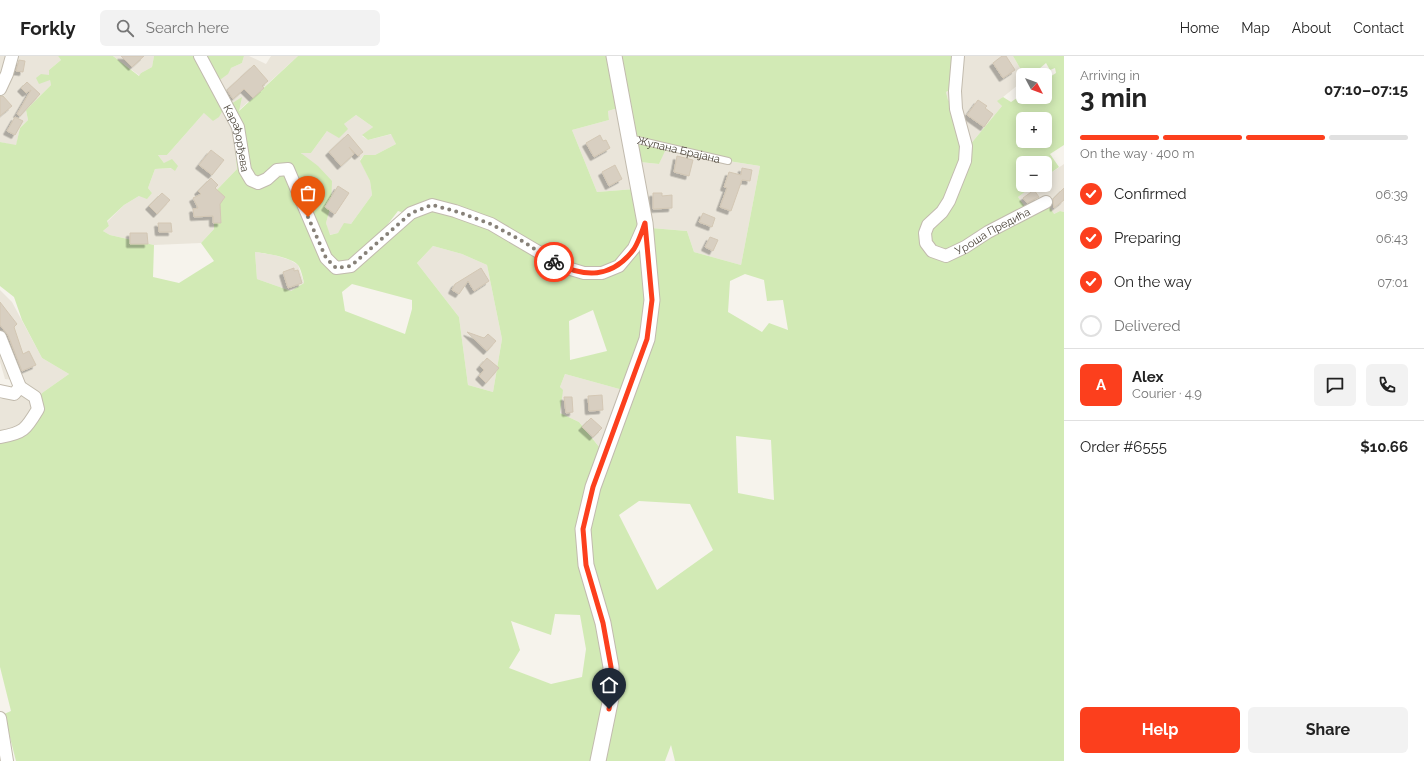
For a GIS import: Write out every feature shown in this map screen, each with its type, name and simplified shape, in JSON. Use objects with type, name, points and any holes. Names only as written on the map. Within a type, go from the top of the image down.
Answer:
[{"type":"street","points":[[0,89],[7,74],[12,56]]},
{"type":"street","name":"Карађорђева","points":[[200,56],[238,127],[245,170],[251,180],[258,183],[267,179],[277,170],[288,169],[326,258],[336,268],[351,266],[411,213],[432,205],[455,211],[491,224],[564,268],[584,273],[602,273],[619,266],[634,248],[645,223]]},
{"type":"street","name":"Жупана Брајана","points":[[598,761],[611,698],[611,667],[603,623],[586,565],[583,529],[593,487],[647,339],[652,300],[645,223],[614,56]]},
{"type":"street","name":"Уроша Предића","points":[[958,56],[955,91],[956,109],[966,146],[965,161],[949,201],[942,212],[928,225],[925,233],[926,243],[932,251],[946,256],[1046,202]]},
{"type":"street","points":[[0,337],[20,387],[35,397],[38,409],[29,424],[18,434],[0,436]]},
{"type":"street","points":[[0,391],[14,394],[20,387]]},
{"type":"street","points":[[0,718],[7,761]]},
{"type":"lane","name":"Жупана Брајана","points":[[630,138],[728,161]]},
{"type":"shaded area","points":[[0,56],[58,56],[61,60],[49,70],[51,85],[26,110],[28,120],[20,128],[16,146],[0,142]]},
{"type":"shaded area","points":[[113,56],[154,56],[152,67],[141,73],[140,76]]},
{"type":"shaded area","points":[[244,56],[249,56],[266,64],[271,56],[298,56],[238,111],[235,149],[237,169],[208,199],[214,201],[214,229],[201,243],[154,245],[110,235],[103,231],[109,226],[107,222],[124,205],[139,196],[152,193],[148,188],[155,169],[171,168],[164,163],[158,155],[167,155],[204,113],[210,87],[231,68],[242,63]]},
{"type":"shaded area","points":[[952,56],[1013,56],[1020,68],[1016,68],[1016,87],[998,101],[1002,106],[969,146],[948,100],[946,92],[953,88]]},
{"type":"shaded area","points":[[618,108],[635,189],[597,192],[572,130],[609,120],[608,111]]},
{"type":"shaded area","points":[[356,115],[373,127],[362,136],[368,140],[392,134],[396,144],[375,155],[364,155],[360,160],[370,181],[372,195],[351,224],[338,233],[329,235],[326,223],[331,205],[301,152],[311,153],[327,131],[344,124]]},
{"type":"shaded area","points":[[664,151],[760,166],[741,265],[694,252],[687,231],[651,228],[640,162],[659,164]]},
{"type":"shaded area","points":[[1064,164],[1064,212],[1060,211],[1054,214],[1026,208],[1018,197],[1025,192],[1052,192],[1052,172]]},
{"type":"shaded area","points":[[433,246],[462,254],[487,265],[502,339],[493,392],[468,385],[459,317],[417,263]]},
{"type":"shaded area","points":[[255,252],[274,255],[290,260],[298,265],[304,283],[291,291],[257,279]]},
{"type":"shaded area","points":[[0,290],[12,302],[42,358],[69,374],[42,393],[16,439],[0,436],[0,399],[3,399],[0,396],[13,388],[13,380],[5,379],[0,362]]},
{"type":"shaded area","points":[[565,374],[623,390],[601,449],[579,422],[560,413],[562,390],[560,387]]},
{"type":"green space","points":[[58,56],[113,56],[139,76],[141,73],[152,67],[154,56],[244,56],[242,63],[231,68],[228,74],[210,87],[223,109],[242,97],[239,111],[298,56],[952,56],[953,88],[946,92],[948,100],[954,106],[969,146],[1002,106],[997,101],[1003,97],[1011,102],[1016,99],[1016,104],[1052,104],[1052,76],[1056,73],[1055,68],[1052,69],[1049,68],[1046,63],[1040,68],[1020,68],[1013,56],[1064,56],[1064,145],[1050,154],[1051,156],[1016,156],[1016,192],[1025,192],[1018,197],[1026,208],[1048,205],[1054,214],[1060,211],[1064,212],[1064,761],[675,761],[671,745],[665,761],[16,761],[4,714],[11,711],[0,667],[0,436],[16,439],[42,393],[69,374],[42,358],[22,320],[14,297],[0,286],[0,142],[16,145],[20,128],[28,120],[26,110],[51,85],[50,80],[39,84],[36,78],[41,74],[49,75],[49,70],[61,60]],"holes":[[[618,108],[640,162],[659,164],[665,151],[760,166],[741,265],[694,252],[687,231],[651,228],[635,189],[597,192],[572,130],[609,120],[608,111]],[[223,110],[233,127],[237,169],[208,199],[214,201],[214,229],[201,243],[214,261],[179,283],[153,277],[154,245],[110,235],[103,231],[109,226],[107,221],[124,205],[139,196],[147,199],[152,193],[148,188],[155,169],[171,168],[175,171],[178,166],[172,159],[164,163],[158,155],[167,155],[204,113],[213,121],[219,117]],[[356,115],[373,127],[362,135],[368,140],[391,134],[396,144],[375,155],[364,155],[360,161],[370,181],[372,195],[351,224],[344,223],[338,233],[330,235],[326,223],[331,205],[332,181],[318,166],[301,153],[311,153],[327,131],[339,138],[348,129],[344,124]],[[398,211],[414,216],[377,238]],[[433,246],[462,254],[487,265],[502,339],[493,392],[468,385],[459,317],[417,263]],[[255,252],[277,256],[295,262],[298,265],[304,283],[291,291],[257,279]],[[745,274],[764,280],[767,301],[783,300],[788,330],[769,323],[762,332],[728,312],[730,281]],[[352,284],[412,300],[412,309],[405,334],[345,311],[342,292]],[[593,310],[607,351],[570,360],[569,321]],[[565,374],[623,390],[600,448],[579,422],[560,413],[563,390],[560,387]],[[736,436],[771,440],[774,500],[738,493]],[[639,501],[690,504],[713,550],[657,590],[619,515]],[[555,614],[580,615],[586,649],[582,677],[551,684],[509,668],[520,650],[511,621],[551,635]]]},
{"type":"green space","points":[[1052,157],[1059,167],[1052,172]]},
{"type":"building","points":[[121,56],[144,56],[132,67]]},
{"type":"building","points":[[1002,56],[1006,56],[1015,70],[1003,78],[993,63]]},
{"type":"building","points":[[19,60],[25,61],[23,72],[16,71]]},
{"type":"building","points":[[254,65],[268,81],[262,86],[264,88],[253,98],[244,89],[233,99],[227,90]]},
{"type":"building","points":[[27,82],[40,94],[20,116],[17,114],[31,90],[26,93],[21,88]]},
{"type":"building","points":[[0,96],[3,96],[12,106],[0,116]]},
{"type":"building","points":[[978,100],[987,106],[985,108],[993,114],[984,127],[967,115]]},
{"type":"building","points":[[15,117],[23,121],[15,135],[7,131]]},
{"type":"building","points":[[348,134],[363,152],[358,156],[349,147],[354,154],[341,166],[329,152]]},
{"type":"building","points":[[600,135],[603,141],[606,140],[610,148],[594,157],[586,143]]},
{"type":"building","points":[[211,150],[224,160],[212,175],[199,165]]},
{"type":"building","points":[[677,156],[693,160],[689,176],[674,172]]},
{"type":"building","points":[[615,165],[622,179],[609,186],[602,172]]},
{"type":"building","points":[[742,168],[752,170],[750,181],[742,180],[731,211],[720,207],[727,188],[724,187],[729,172],[741,175]]},
{"type":"building","points":[[211,178],[218,185],[215,188],[225,197],[220,204],[221,223],[213,223],[213,216],[194,217],[193,209],[198,208],[193,198],[201,194],[198,191]]},
{"type":"building","points":[[338,186],[349,193],[335,214],[325,207]]},
{"type":"building","points":[[1064,188],[1064,200],[1054,208],[1053,199]]},
{"type":"building","points":[[1031,192],[1035,192],[1039,197],[1027,203],[1023,198]]},
{"type":"building","points":[[162,193],[170,200],[157,214],[149,206]]},
{"type":"building","points":[[653,193],[662,193],[662,196],[672,195],[672,208],[653,209]]},
{"type":"building","points":[[703,213],[715,218],[712,227],[699,222]]},
{"type":"building","points":[[158,223],[171,223],[172,232],[159,232]]},
{"type":"building","points":[[130,233],[147,233],[148,244],[130,244]]},
{"type":"building","points":[[710,237],[718,240],[713,251],[705,247]]},
{"type":"building","points":[[294,268],[294,271],[298,270],[302,283],[288,288],[283,272]]},
{"type":"building","points":[[481,268],[489,281],[474,291],[468,281],[459,294],[452,290],[455,284]]},
{"type":"building","points":[[0,302],[17,324],[14,327],[23,354],[29,351],[36,365],[22,371],[8,335],[0,325]]},
{"type":"building","points":[[467,332],[484,338],[488,334],[496,341],[487,351]]},
{"type":"building","points":[[487,358],[499,368],[486,383],[479,376],[484,370],[480,366]]},
{"type":"building","points":[[602,395],[603,410],[589,411],[588,396]]},
{"type":"building","points":[[564,397],[572,397],[573,412],[566,413]]},
{"type":"building","points":[[591,418],[602,428],[593,437],[582,427]]},
{"type":"way so far","points":[[308,217],[326,258],[336,268],[351,266],[411,213],[432,205],[455,211],[491,224],[524,242],[554,262]]},
{"type":"route","points":[[554,262],[564,268],[584,273],[602,273],[619,266],[634,248],[645,223],[652,300],[647,339],[616,428],[593,487],[583,529],[586,565],[603,623],[611,667],[611,698],[609,709]]}]
